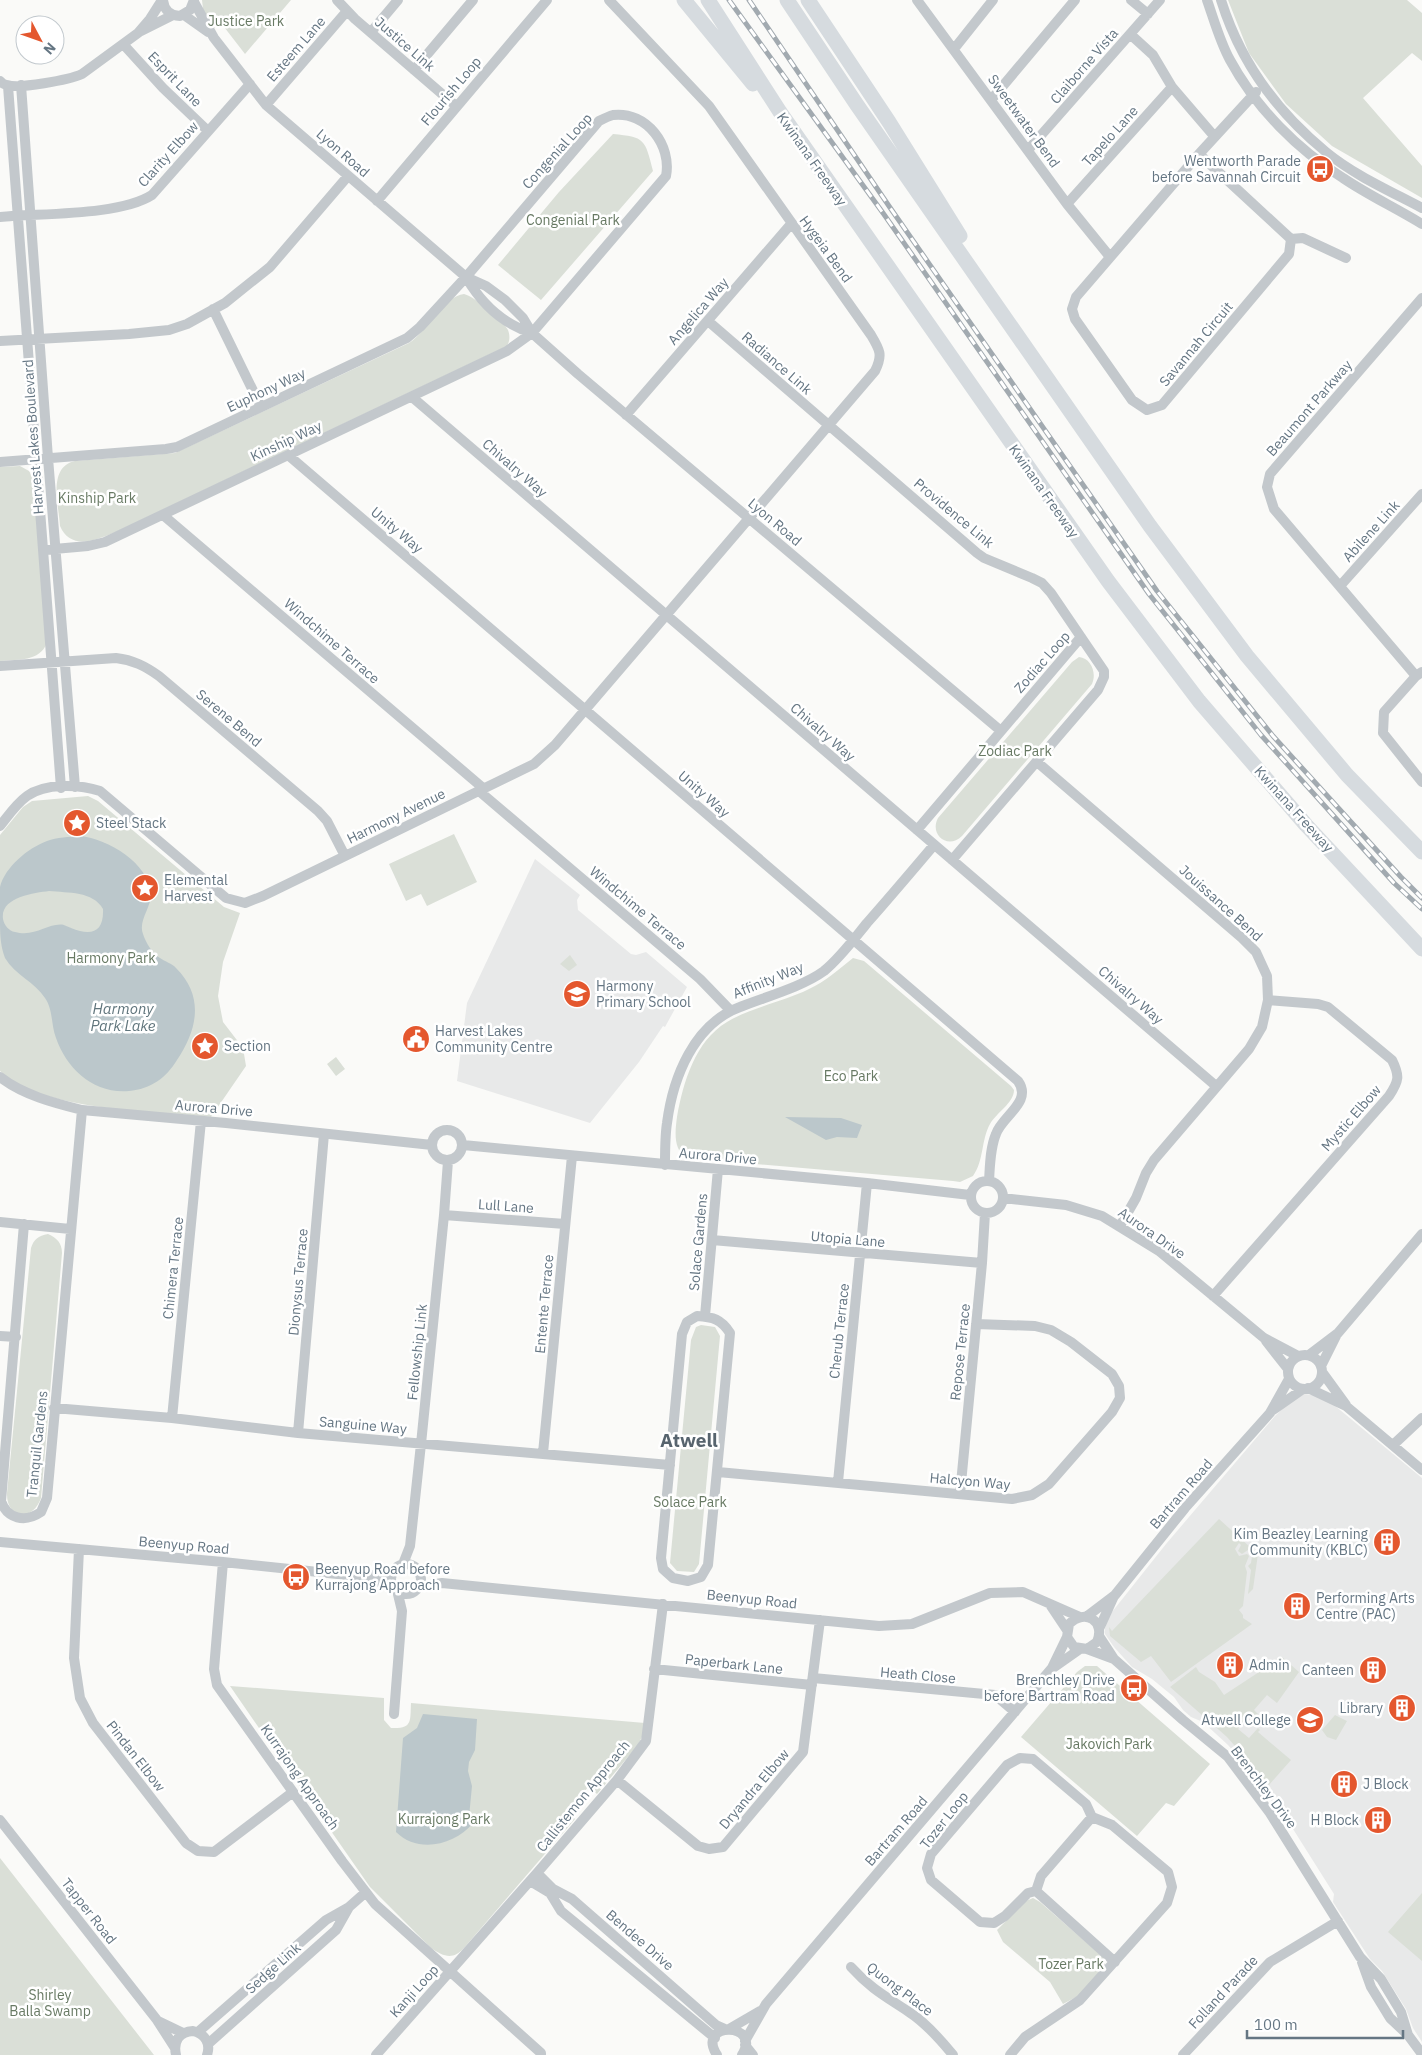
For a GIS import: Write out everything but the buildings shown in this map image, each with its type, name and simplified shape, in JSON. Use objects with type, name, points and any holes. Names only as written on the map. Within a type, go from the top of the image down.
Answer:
[{"type":"highway","points":[[684,0],[766,100],[780,112]]},
{"type":"highway","name":"Kwinana Freeway","points":[[708,0],[780,112],[1108,582],[1193,694],[1306,826],[1422,949]]},
{"type":"highway","points":[[787,0],[857,105],[1150,526],[1247,656],[1347,775],[1422,852]]},
{"type":"highway","points":[[808,0],[940,204],[976,264],[986,290]]},
{"type":"street","points":[[163,0],[165,8],[173,15]]},
{"type":"street","points":[[138,33],[163,0]]},
{"type":"street","name":"Justice Link","points":[[337,0],[346,11],[456,106]]},
{"type":"street","points":[[370,32],[398,0]]},
{"type":"street","points":[[414,70],[473,0]]},
{"type":"street","name":"Flourish Loop","points":[[377,201],[547,0]]},
{"type":"street","name":"Hygeia Bend","points":[[609,0],[709,106],[880,351],[880,362],[875,371],[750,519]]},
{"type":"street","name":"Sweetwater Bend","points":[[917,0],[1067,204],[1110,258]]},
{"type":"street","points":[[954,49],[993,0]]},
{"type":"street","points":[[991,100],[1075,0]]},
{"type":"street","points":[[1131,0],[1148,14]]},
{"type":"street","name":"Claiborne Vista","points":[[1028,150],[1160,0]]},
{"type":"street","points":[[1207,0],[1229,58],[1253,95],[1288,133],[1320,163],[1343,179],[1422,224]]},
{"type":"street","points":[[1221,0],[1248,64],[1275,103],[1327,153],[1358,173],[1422,208]]},
{"type":"street","points":[[4,84],[21,85],[60,82],[72,79],[82,74],[138,33],[173,15],[184,15],[190,10],[194,1]]},
{"type":"street","name":"Lyon Road","points":[[194,1],[214,38],[266,105],[466,277],[486,286],[505,300],[523,318],[532,333],[626,415],[1002,731]]},
{"type":"street","name":"Esteem Lane","points":[[266,105],[346,11]]},
{"type":"street","name":"Lyon Road","points":[[184,15],[214,38]]},
{"type":"street","points":[[1130,34],[1153,55],[1172,87],[1214,136]]},
{"type":"street","name":"Esprit Lane","points":[[123,44],[163,88],[208,131]]},
{"type":"street","name":"Harvest Lakes Boulevard","points":[[4,84],[17,215],[61,788]]},
{"type":"street","name":"Clarity Elbow","points":[[0,216],[97,210],[140,202],[152,195],[250,84]]},
{"type":"street","name":"Harvest Lakes Boulevard","points":[[21,85],[27,153],[29,214],[75,787]]},
{"type":"street","name":"Savannah Circuit","points":[[1263,85],[1214,136],[1076,297],[1072,309],[1075,319],[1132,400],[1147,410],[1162,405],[1289,254],[1291,239]]},
{"type":"street","name":"Tapelo Lane","points":[[1067,204],[1172,87]]},
{"type":"street","name":"Congenial Loop","points":[[466,277],[599,121],[613,115],[626,116],[642,122],[653,131],[662,142],[667,156],[666,176],[532,333]]},
{"type":"street","points":[[1199,154],[1291,239],[1303,238],[1346,258]]},
{"type":"street","points":[[0,341],[40,340],[169,330],[187,324],[225,303],[270,267],[348,176]]},
{"type":"street","name":"Angelica Way","points":[[626,415],[791,224]]},
{"type":"street","name":"Lyon Road","points":[[466,277],[476,294],[500,317],[515,327],[532,333]]},
{"type":"street","name":"Euphony Way","points":[[0,462],[177,447],[407,338],[420,327],[466,277]]},
{"type":"street","name":"Beaumont Parkway","points":[[1419,674],[1274,509],[1267,487],[1270,474],[1422,298]]},
{"type":"street","points":[[213,309],[261,407]]},
{"type":"street","name":"Radiance Link","points":[[708,321],[829,426]]},
{"type":"street","name":"Kinship Way","points":[[43,550],[88,546],[105,542],[507,352],[532,333]]},
{"type":"street","name":"Chivalry Way","points":[[412,397],[1216,1086]]},
{"type":"street","name":"Providence Link","points":[[829,426],[977,553],[1042,584],[1051,593],[1081,637]]},
{"type":"street","name":"Unity Way","points":[[288,455],[1020,1084],[1022,1099],[1000,1125],[996,1134],[988,1181]]},
{"type":"street","name":"Abilene Link","points":[[1340,586],[1422,494]]},
{"type":"street","name":"Windchime Terrace","points":[[163,515],[700,979],[730,1010]]},
{"type":"street","name":"Harmony Avenue","points":[[0,826],[25,797],[41,790],[75,787],[90,788],[104,794],[226,898],[236,902],[244,902],[263,896],[534,764],[544,756],[586,710],[750,519]]},
{"type":"street","name":"Zodiac Loop","points":[[917,830],[1081,637],[1104,671],[1098,690],[952,860]]},
{"type":"street","name":"Serene Bend","points":[[0,666],[116,658],[131,660],[159,676],[318,811],[327,821],[345,856]]},
{"type":"street","points":[[1419,674],[1384,712],[1383,733],[1422,782]]},
{"type":"street","name":"Jouissance Bend","points":[[1037,762],[1242,938],[1256,952],[1267,976],[1268,1000],[1262,1027],[1249,1049],[1154,1160],[1120,1226]]},
{"type":"street","name":"Affinity Way","points":[[665,1164],[667,1123],[678,1077],[699,1037],[713,1021],[730,1010],[823,972],[854,940],[934,845]]},
{"type":"street","name":"Mystic Elbow","points":[[1213,1296],[1389,1096],[1397,1083],[1398,1071],[1392,1060],[1328,1007],[1318,1004],[1268,1000]]},
{"type":"street","name":"Aurora Drive","points":[[0,1077],[16,1088],[61,1105],[82,1110],[432,1145]]},
{"type":"street","name":"Tranquil Gardens","points":[[24,1224],[1,1500],[4,1509],[17,1518],[35,1516],[41,1512],[47,1498],[82,1110]]},
{"type":"street","name":"Chimera Terrace","points":[[172,1418],[201,1121]]},
{"type":"street","points":[[449,1130],[460,1136],[463,1145],[457,1158],[448,1160],[438,1158],[432,1145],[437,1134],[449,1130]]},
{"type":"street","name":"Dionysus Terrace","points":[[298,1433],[324,1134]]},
{"type":"street","name":"Aurora Drive","points":[[463,1145],[970,1195]]},
{"type":"street","name":"Entente Terrace","points":[[543,1454],[572,1156]]},
{"type":"street","name":"Fellowship Link","points":[[399,1567],[410,1546],[448,1160]]},
{"type":"street","name":"Solace Gardens","points":[[705,1316],[718,1169]]},
{"type":"street","points":[[988,1181],[993,1182],[1001,1189],[1003,1198],[999,1208],[985,1213],[976,1210],[970,1195],[975,1186],[988,1181]]},
{"type":"street","name":"Cherub Terrace","points":[[838,1482],[867,1184]]},
{"type":"street","name":"Aurora Drive","points":[[1003,1198],[1066,1205],[1096,1214],[1120,1226],[1159,1251],[1264,1338],[1303,1356]]},
{"type":"street","name":"Repose Terrace","points":[[960,1494],[985,1213]]},
{"type":"street","name":"Lull Lane","points":[[444,1215],[565,1224]]},
{"type":"street","points":[[0,1222],[70,1229]]},
{"type":"street","points":[[1306,1389],[1318,1382],[1321,1369],[1338,1333],[1422,1234]]},
{"type":"street","name":"Utopia Lane","points":[[712,1240],[982,1263]]},
{"type":"street","points":[[697,1316],[713,1317],[723,1323],[730,1333],[718,1472],[708,1565],[701,1576],[688,1581],[674,1578],[663,1569],[661,1558],[670,1465],[682,1334],[687,1322],[697,1316]]},
{"type":"street","name":"Halcyon Way","points":[[718,1472],[1012,1499],[1032,1495],[1049,1484],[1112,1412],[1120,1398],[1118,1386],[1112,1374],[1071,1342],[1052,1330],[1035,1326],[976,1324]]},
{"type":"street","points":[[1338,1333],[1303,1356],[1294,1359],[1289,1374],[1297,1387],[1346,1406]]},
{"type":"street","points":[[0,1336],[16,1337]]},
{"type":"street","name":"Aurora Drive","points":[[1264,1338],[1289,1374]]},
{"type":"street","points":[[1303,1356],[1314,1357],[1346,1406],[1422,1470]]},
{"type":"street","name":"Bartram Road","points":[[1099,1633],[1115,1595],[1185,1508],[1270,1412],[1289,1374]]},
{"type":"street","name":"Bartram Road","points":[[1270,1412],[1306,1389]]},
{"type":"street","name":"Sanguine Way","points":[[54,1408],[172,1418],[298,1433],[670,1465]]},
{"type":"street","points":[[1393,1445],[1422,1418]]},
{"type":"street","name":"Beenyup Road","points":[[0,1542],[366,1577],[406,1593],[442,1583],[880,1626],[912,1624],[990,1593],[1023,1592],[1051,1606],[1083,1617]]},
{"type":"street","name":"Fellowship Link","points":[[410,1546],[417,1570]]},
{"type":"street","name":"Pindan Elbow","points":[[80,1549],[74,1658],[80,1698],[93,1723],[186,1843],[198,1851],[214,1852],[293,1792]]},
{"type":"street","name":"Kurrajong Approach","points":[[222,1562],[214,1669],[216,1681],[293,1792],[375,1904],[450,1970]]},
{"type":"street","points":[[394,1714],[402,1611],[392,1578],[399,1567]]},
{"type":"street","name":"Beenyup Road","points":[[366,1577],[399,1567],[417,1570],[442,1583]]},
{"type":"street","points":[[402,1611],[421,1578],[417,1570]]},
{"type":"street","name":"Bartram Road","points":[[1083,1617],[1115,1595]]},
{"type":"street","name":"Callistemon Approach","points":[[450,1970],[534,1877],[617,1780],[646,1740],[663,1604]]},
{"type":"street","name":"Beenyup Road","points":[[1051,1606],[1067,1634]]},
{"type":"street","points":[[1083,1617],[1097,1624],[1099,1633],[1093,1647],[1083,1649],[1070,1643],[1067,1634],[1074,1620],[1083,1617]]},
{"type":"street","name":"Dryandra Elbow","points":[[617,1780],[698,1846],[708,1849],[723,1847],[803,1752],[820,1620]]},
{"type":"street","name":"Brenchley Drive","points":[[1099,1633],[1114,1659],[1228,1757],[1270,1813],[1338,1921],[1360,1957],[1371,1987],[1390,2018],[1408,2035],[1422,2054]]},
{"type":"street","name":"Bartram Road","points":[[744,2047],[760,2011],[1052,1668],[1067,1634]]},
{"type":"street","name":"Bartram Road","points":[[1052,1668],[1083,1649]]},
{"type":"street","name":"Brenchley Drive","points":[[1083,1649],[1114,1659]]},
{"type":"street","name":"Paperbark Lane","points":[[654,1669],[812,1682]]},
{"type":"street","name":"Heath Close","points":[[812,1682],[995,1695],[1015,1712]]},
{"type":"street","name":"Tozer Loop","points":[[1036,1891],[1028,1893],[1005,1916],[994,1923],[980,1922],[931,1880],[927,1868],[931,1854],[1007,1765],[1020,1758],[1033,1759],[1086,1804],[1092,1816]]},
{"type":"street","points":[[1010,2055],[1025,2038],[1080,2000],[1115,1962],[1167,1903],[1172,1887],[1168,1872],[1112,1825],[1092,1816],[1041,1876],[1036,1891],[1115,1962]]},
{"type":"street","name":"Tapper Road","points":[[0,1820],[157,2020],[175,2051]]},
{"type":"street","name":"Bendee Drive","points":[[534,1877],[572,1899],[716,2025],[739,2032],[744,2047],[753,2055]]},
{"type":"street","name":"Bendee Drive","points":[[534,1877],[550,1893],[561,1911],[714,2049]]},
{"type":"street","name":"Sedge Link","points":[[198,2032],[326,1920],[350,1907],[366,1892]]},
{"type":"street","name":"Sedge Link","points":[[208,2044],[336,1930],[350,1907]]},
{"type":"street","name":"Folland Parade","points":[[1182,2055],[1270,1962],[1338,1921]]},
{"type":"street","name":"Brenchley Drive","points":[[1360,1957],[1381,1979],[1400,2012],[1408,2035]]},
{"type":"street","name":"Quong Place","points":[[851,1967],[864,1982],[885,1998],[910,2012],[933,2032],[953,2055]]},
{"type":"street","name":"Kanji Loop","points":[[376,2055],[450,1970],[541,2055]]},
{"type":"street","points":[[1380,2002],[1391,1996]]},
{"type":"street","name":"Bartram Road","points":[[714,2049],[717,2034],[760,2011]]},
{"type":"street","name":"Tapper Road","points":[[157,2020],[184,2033]]},
{"type":"street","points":[[175,2051],[179,2037],[190,2031],[198,2032],[206,2038],[208,2044],[207,2055]]},
{"type":"shaded area","name":"Harmony Primary School","points":[[535,859],[580,895],[577,900],[578,910],[631,954],[636,955],[646,952],[687,987],[665,1027],[663,1026],[639,1062],[590,1123],[457,1081],[467,1003]]},
{"type":"shaded area","name":"Atwell College","points":[[1304,1394],[1315,1395],[1334,1405],[1422,1478],[1422,2042],[1413,2028],[1406,2009],[1382,1971],[1370,1959],[1333,1902],[1334,1894],[1293,1829],[1284,1823],[1265,1789],[1228,1745],[1203,1722],[1191,1717],[1183,1710],[1174,1697],[1152,1679],[1132,1667],[1105,1634],[1108,1617],[1166,1544],[1275,1416],[1285,1406]]},
{"type":"green space","name":"Justice Park","points":[[202,0],[291,0],[245,54],[221,23],[214,28],[203,9]]},
{"type":"green space","points":[[1228,0],[1407,0],[1422,13],[1422,61],[1412,53],[1363,98],[1422,166],[1422,198],[1332,146],[1286,104],[1249,53]]},
{"type":"green space","name":"Congenial Park","points":[[613,134],[632,137],[642,142],[648,152],[653,171],[541,300],[498,265],[559,192]]},
{"type":"green space","name":"Kinship Park","points":[[464,294],[481,304],[505,326],[509,336],[507,346],[111,534],[94,540],[78,541],[71,539],[65,534],[60,526],[57,488],[61,471],[66,465],[75,461],[175,453],[409,343],[416,338],[443,307],[457,296]]},
{"type":"green space","points":[[20,466],[29,471],[35,481],[47,643],[39,654],[34,657],[0,661],[0,467]]},
{"type":"green space","name":"Zodiac Park","points":[[1079,657],[1087,660],[1092,667],[1094,675],[1092,684],[962,836],[957,840],[951,841],[941,839],[936,830],[938,818],[1072,662]]},
{"type":"green space","name":"Harmony Park","points":[[88,796],[98,801],[224,907],[240,913],[223,962],[218,996],[223,1022],[243,1048],[246,1066],[211,1117],[110,1108],[59,1099],[15,1083],[0,1071],[0,835],[23,807],[32,801]]},
{"type":"green space","points":[[454,834],[477,882],[427,906],[421,894],[406,901],[389,864]]},
{"type":"green space","points":[[570,955],[577,965],[569,971],[560,964]]},
{"type":"green space","name":"Eco Park","points":[[853,958],[864,961],[1014,1090],[1008,1104],[993,1120],[987,1130],[979,1164],[973,1176],[960,1182],[687,1158],[682,1155],[676,1140],[677,1117],[683,1090],[692,1064],[707,1040],[727,1022],[757,1008],[799,994],[815,986]]},
{"type":"green space","points":[[336,1057],[345,1069],[336,1076],[327,1064]]},
{"type":"green space","points":[[48,1234],[58,1241],[62,1253],[41,1498],[32,1511],[20,1514],[11,1508],[7,1493],[31,1248],[37,1238]]},
{"type":"green space","name":"Solace Park","points":[[701,1325],[715,1327],[720,1336],[699,1564],[694,1572],[677,1571],[670,1563],[691,1340],[696,1327]]},
{"type":"green space","points":[[1219,1519],[1250,1547],[1249,1551],[1242,1554],[1238,1551],[1241,1545],[1239,1543],[1235,1549],[1239,1556],[1247,1554],[1249,1556],[1245,1566],[1247,1572],[1243,1606],[1239,1610],[1243,1618],[1252,1624],[1171,1682],[1151,1656],[1141,1662],[1110,1636],[1109,1627],[1112,1631]]},
{"type":"green space","points":[[1253,1549],[1258,1554],[1253,1589],[1248,1594],[1251,1570],[1248,1566],[1251,1563]]},
{"type":"green space","points":[[1282,1657],[1299,1672],[1277,1703],[1267,1695],[1254,1710],[1264,1720],[1261,1723],[1251,1714],[1238,1729],[1249,1738],[1258,1728],[1260,1730],[1258,1732],[1291,1760],[1269,1785],[1227,1737],[1170,1687],[1196,1667],[1199,1672],[1215,1682],[1224,1695]]},
{"type":"green space","name":"Jakovich Park","points":[[1085,1666],[1097,1666],[1210,1764],[1174,1806],[1166,1803],[1137,1836],[1021,1737],[1077,1672]]},
{"type":"green space","name":"Kurrajong Park","points":[[230,1686],[384,1698],[384,1720],[391,1728],[403,1727],[409,1723],[411,1703],[645,1723],[638,1745],[597,1794],[588,1787],[568,1812],[575,1819],[464,1948],[452,1956],[448,1956],[431,1948],[370,1887],[285,1765],[291,1760],[275,1738],[268,1741]]},
{"type":"green space","points":[[1335,1715],[1347,1721],[1336,1740],[1327,1737],[1322,1730]]},
{"type":"green space","name":"Shirley Balla Swamp","points":[[0,1858],[154,2055],[0,2055]]},
{"type":"green space","points":[[1422,1893],[1422,1961],[1388,1932]]},
{"type":"green space","name":"Tozer Park","points":[[1033,1898],[1104,1958],[1105,1967],[1078,1996],[1063,2004],[1050,1982],[1003,1942],[997,1930],[1026,1901]]},
{"type":"water","name":"Harmony Park Lake","points":[[80,836],[114,847],[125,854],[143,872],[149,883],[151,894],[142,924],[144,937],[154,953],[174,966],[185,979],[191,990],[194,1002],[195,1014],[193,1025],[184,1049],[177,1060],[157,1082],[137,1090],[116,1091],[104,1088],[93,1084],[74,1069],[67,1060],[56,1038],[48,1002],[36,987],[9,964],[2,948],[0,887],[7,872],[25,853],[40,844],[55,839]],"holes":[[[49,891],[79,894],[99,903],[103,909],[103,917],[99,928],[85,932],[64,925],[58,925],[29,933],[9,929],[3,919],[4,912],[12,901],[27,895]]]},
{"type":"water","points":[[785,1117],[841,1118],[862,1125],[857,1138],[837,1137],[826,1140]]},
{"type":"water","points":[[423,1714],[477,1719],[475,1750],[469,1762],[468,1771],[472,1786],[469,1817],[473,1823],[456,1837],[436,1844],[425,1845],[405,1839],[396,1832],[403,1738],[417,1728]]},
{"type":"railway","points":[[729,0],[883,213],[1149,594],[1261,735],[1394,883],[1422,909]]},
{"type":"railway","points":[[749,0],[891,209],[1157,591],[1273,736],[1422,898]]},
{"type":"place","name":"Wentworth Parade before Savannah Circuit","points":[[1320,169]]},
{"type":"place","name":"Steel Stack","points":[[77,823]]},
{"type":"place","name":"Elemental Harvest","points":[[145,888]]},
{"type":"place","name":"Harmony Primary School","points":[[577,994]]},
{"type":"place","name":"Harvest Lakes Community Centre","points":[[416,1039]]},
{"type":"place","name":"Section","points":[[205,1046]]},
{"type":"place","name":"Kim Beazley Learning Community (KBLC)","points":[[1387,1542]]},
{"type":"place","name":"Beenyup Road before Kurrajong Approach","points":[[296,1577]]},
{"type":"place","name":"Performing Arts Centre (PAC)","points":[[1297,1606]]},
{"type":"place","name":"Admin","points":[[1230,1665]]},
{"type":"place","name":"Canteen","points":[[1373,1670]]},
{"type":"place","name":"Brenchley Drive before Bartram Road","points":[[1134,1688]]},
{"type":"place","name":"Library","points":[[1402,1708]]},
{"type":"place","name":"Atwell College","points":[[1310,1720]]},
{"type":"place","name":"J Block","points":[[1344,1784]]},
{"type":"place","name":"H Block","points":[[1378,1820]]},
{"type":"district","name":"Atwell","points":[[689,1440]]}]
